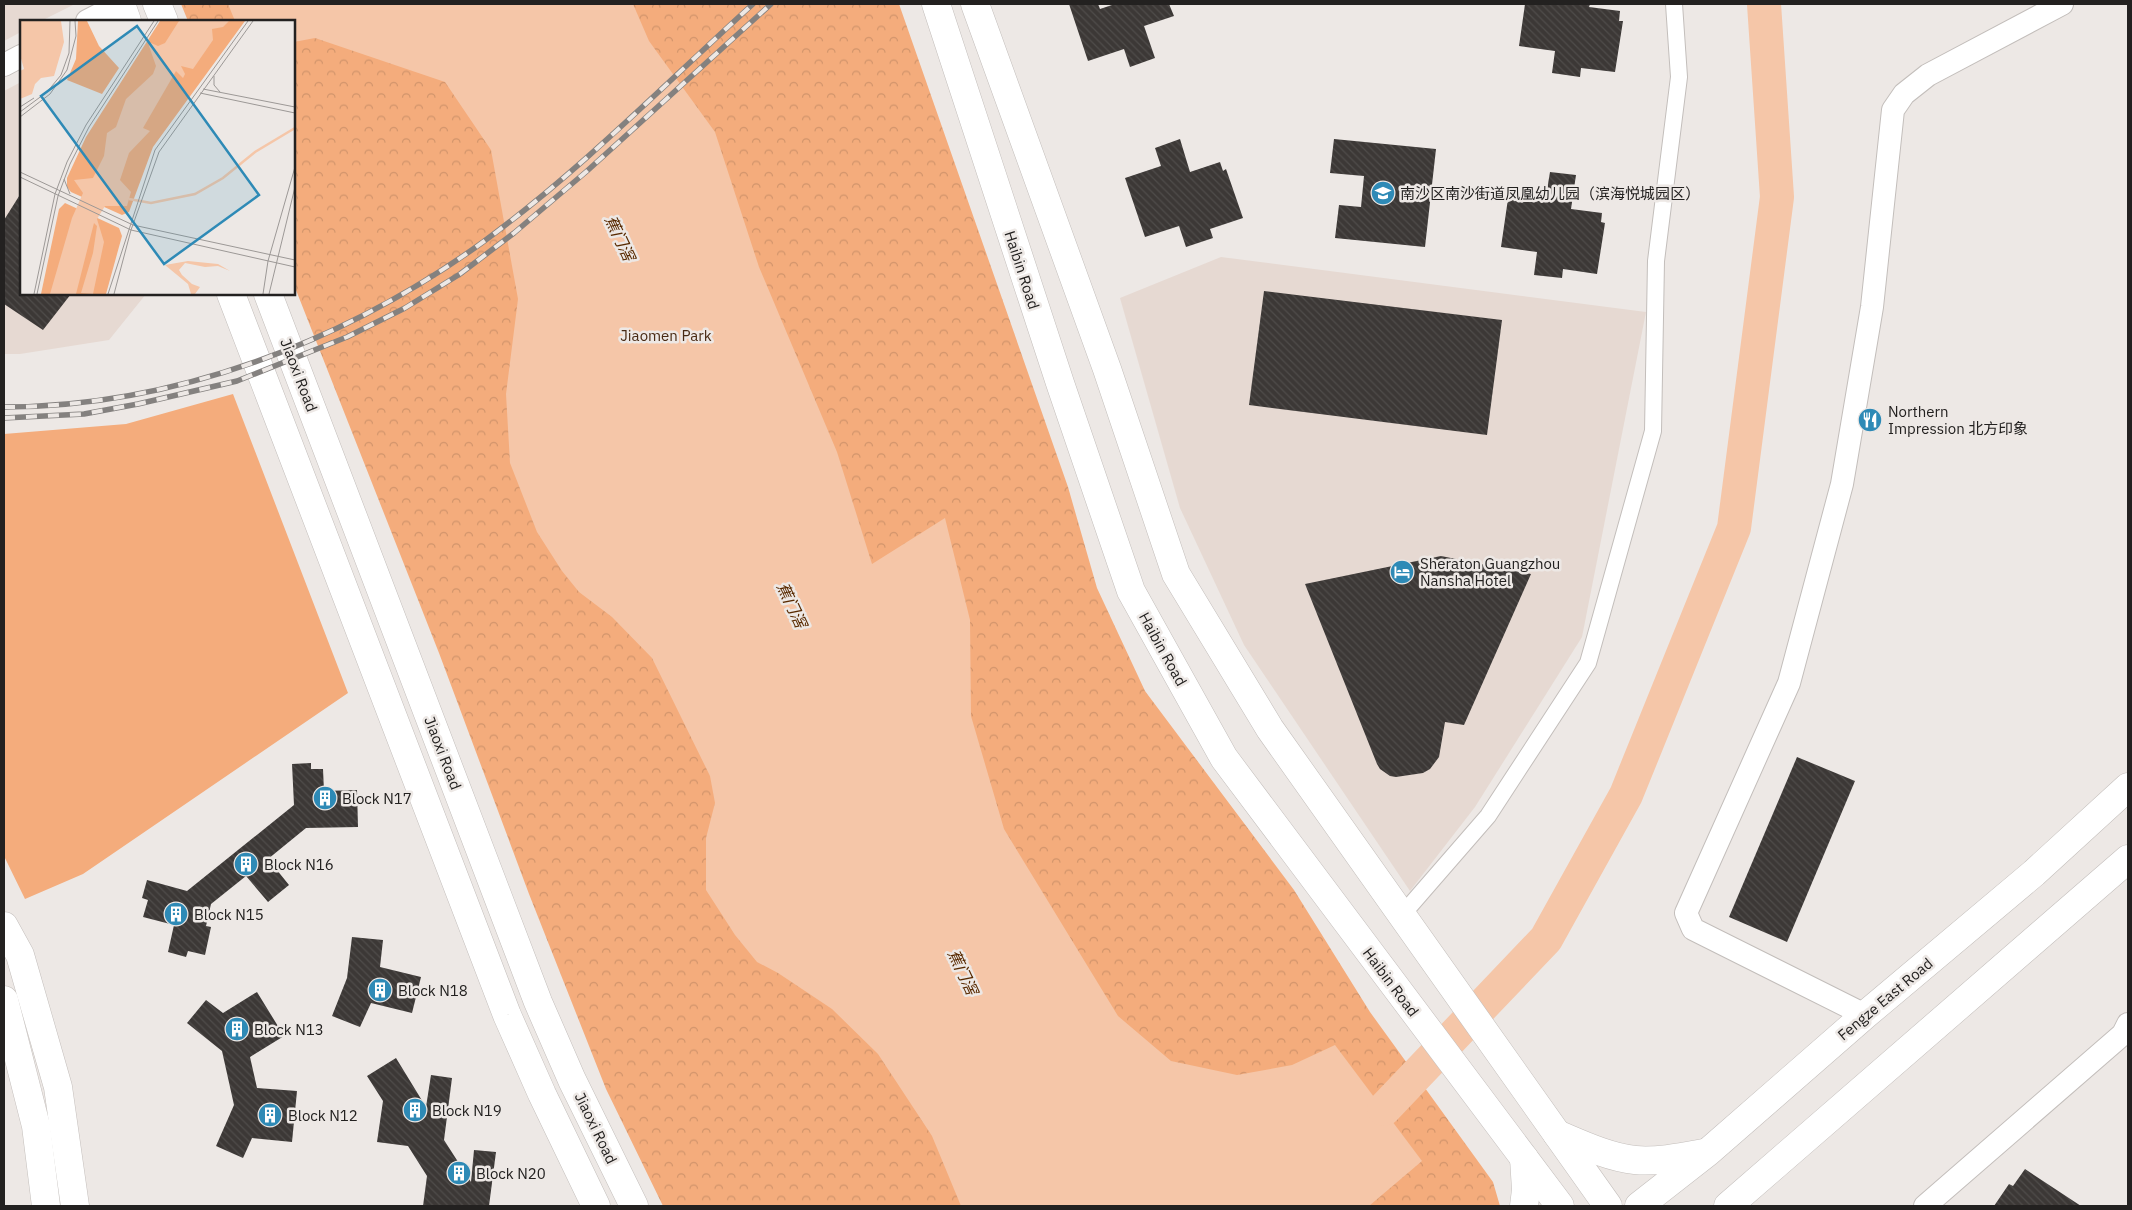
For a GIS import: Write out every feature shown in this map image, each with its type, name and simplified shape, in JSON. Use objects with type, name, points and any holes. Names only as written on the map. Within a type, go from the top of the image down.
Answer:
[{"type":"street","points":[[89,20],[120,4],[127,20]]},
{"type":"street","points":[[157,4],[164,20]]},
{"type":"street","name":"Haibin Road","points":[[936,4],[1060,384],[1131,590],[1224,758],[1560,1206]]},
{"type":"street","points":[[975,4],[1108,369],[1176,574],[1270,729],[1608,1206]]},
{"type":"street","points":[[1402,915],[1488,816],[1588,663],[1653,431],[1656,260],[1679,77],[1674,4]]},
{"type":"street","points":[[1865,1016],[1693,929],[1686,913],[1790,683],[1842,484],[1872,307],[1893,110],[1904,94],[1928,75],[2062,4]]},
{"type":"street","points":[[4,66],[20,57]]},
{"type":"street","points":[[231,295],[507,1015],[542,1094],[596,1206]]},
{"type":"street","name":"Jiaoxi Road","points":[[268,295],[538,1002],[572,1080],[634,1206]]},
{"type":"street","name":"Fengze East Road","points":[[1639,1206],[1708,1152],[2034,873],[2128,787]]},
{"type":"street","points":[[1735,1202],[2128,859]]},
{"type":"street","points":[[4,926],[20,955],[58,1087],[74,1206]]},
{"type":"street","points":[[4,1000],[36,1126],[46,1206]]},
{"type":"street","points":[[1924,1206],[2123,1034],[2128,1024]]},
{"type":"street","points":[[1557,1134],[1597,1150],[1635,1160],[1672,1159],[1708,1152]]},
{"type":"street","points":[[1524,1158],[1526,1190],[1524,1206]]},
{"type":"shaded area","points":[[4,4],[75,4],[43,20],[20,20],[20,33],[4,41]]},
{"type":"shaded area","points":[[20,83],[20,295],[145,295],[109,340],[20,354],[4,354],[4,91]]},
{"type":"shaded area","name":"Sheraton Guangzhou Nansha Hotel","points":[[1221,257],[1646,312],[1582,637],[1475,807],[1410,891],[1244,645],[1180,508],[1120,298]]},
{"type":"green space","name":"Jiaomen Park","points":[[181,4],[899,4],[1068,487],[1097,588],[1145,691],[1294,890],[1370,1012],[1493,1182],[1500,1206],[663,1206],[606,1089],[529,894],[439,653],[295,288],[295,20],[188,20]]},
{"type":"green space","points":[[233,394],[348,693],[83,874],[25,899],[4,856],[4,434],[126,424]]},
{"type":"water","name":"蕉门滘","points":[[228,4],[633,4],[649,41],[715,132],[759,267],[837,452],[872,564],[945,518],[970,620],[971,716],[1004,829],[1118,1016],[1171,1061],[1237,1075],[1292,1065],[1335,1045],[1422,1161],[1369,1206],[961,1206],[932,1136],[878,1054],[832,1009],[778,973],[757,962],[735,935],[706,890],[706,838],[715,803],[710,776],[652,658],[612,617],[579,592],[562,571],[537,532],[510,463],[506,394],[518,299],[491,150],[445,82],[315,38],[295,42],[295,20],[235,20]]},
{"type":"building","points":[[1069,4],[1098,4],[1100,9],[1115,4],[1169,4],[1174,16],[1144,26],[1155,58],[1130,67],[1124,49],[1088,61]]},
{"type":"building","points":[[1525,4],[1590,4],[1589,7],[1620,11],[1619,21],[1623,21],[1615,72],[1581,68],[1580,77],[1552,73],[1555,51],[1519,46]]},
{"type":"building","points":[[1180,139],[1190,172],[1220,162],[1223,171],[1226,169],[1243,218],[1210,229],[1213,238],[1186,247],[1179,226],[1145,237],[1125,178],[1161,166],[1155,148]]},
{"type":"building","name":"南沙区南沙街道凤凰幼儿园（滨海悦城园区）","points":[[1334,139],[1436,149],[1425,247],[1335,238],[1339,205],[1361,207],[1364,176],[1330,173]]},
{"type":"building","points":[[1550,172],[1576,175],[1571,209],[1602,213],[1601,222],[1605,223],[1597,274],[1563,269],[1562,278],[1534,275],[1537,252],[1501,247],[1510,185],[1547,190]]},
{"type":"building","points":[[20,195],[20,295],[70,295],[43,330],[4,304],[4,220]]},
{"type":"building","points":[[1264,291],[1502,320],[1487,435],[1249,405]]},
{"type":"building","points":[[1441,556],[1531,574],[1464,725],[1445,722],[1439,757],[1430,769],[1423,773],[1396,777],[1390,776],[1380,769],[1377,764],[1305,584]]},
{"type":"building","points":[[1797,757],[1855,781],[1787,942],[1729,917]]},
{"type":"building","points":[[311,763],[311,769],[323,769],[324,791],[357,790],[358,827],[306,828],[268,859],[289,885],[268,902],[246,876],[211,904],[206,926],[211,927],[205,955],[188,951],[186,957],[168,952],[174,925],[143,917],[148,900],[142,898],[147,880],[187,891],[294,805],[292,764]]},
{"type":"building","name":"Block N18","points":[[352,937],[383,940],[380,967],[421,977],[412,1013],[371,1003],[360,1027],[332,1016],[347,978]]},
{"type":"building","points":[[257,992],[284,1036],[250,1057],[257,1088],[297,1091],[292,1142],[252,1138],[243,1158],[216,1146],[234,1105],[222,1051],[187,1023],[206,1000],[223,1013]]},
{"type":"building","points":[[396,1058],[426,1107],[431,1075],[452,1078],[444,1140],[471,1182],[474,1150],[496,1152],[489,1206],[423,1206],[427,1176],[408,1146],[377,1142],[383,1101],[367,1076]]},
{"type":"building","points":[[2025,1169],[2081,1206],[1994,1206],[2009,1184],[2013,1186]]},
{"type":"waterway","points":[[1384,1109],[1546,939],[1626,795],[1734,528],[1777,197],[1764,4]]},
{"type":"railway","points":[[4,407],[68,404],[131,395],[194,381],[256,362],[316,338],[374,310],[430,278],[519,215],[588,157],[753,4]]},
{"type":"railway","points":[[4,418],[84,414],[138,404],[237,381],[347,337],[405,308],[460,274],[514,233],[587,171],[771,4]]},
{"type":"place","name":"南沙区南沙街道凤凰幼儿园（滨海悦城园区）","points":[[1383,193]]},
{"type":"place","name":"Northern Impression 北方印象","points":[[1870,420]]},
{"type":"place","name":"Sheraton Guangzhou Nansha Hotel","points":[[1402,572]]},
{"type":"place","name":"Block N17","points":[[325,798]]},
{"type":"place","name":"Block N16","points":[[246,864]]},
{"type":"place","name":"Block N15","points":[[176,914]]},
{"type":"place","name":"Block N18","points":[[380,990]]},
{"type":"place","name":"Block N13","points":[[237,1029]]},
{"type":"place","name":"Block N19","points":[[415,1110]]},
{"type":"place","name":"Block N12","points":[[270,1115]]},
{"type":"place","name":"Block N20","points":[[459,1173]]}]
